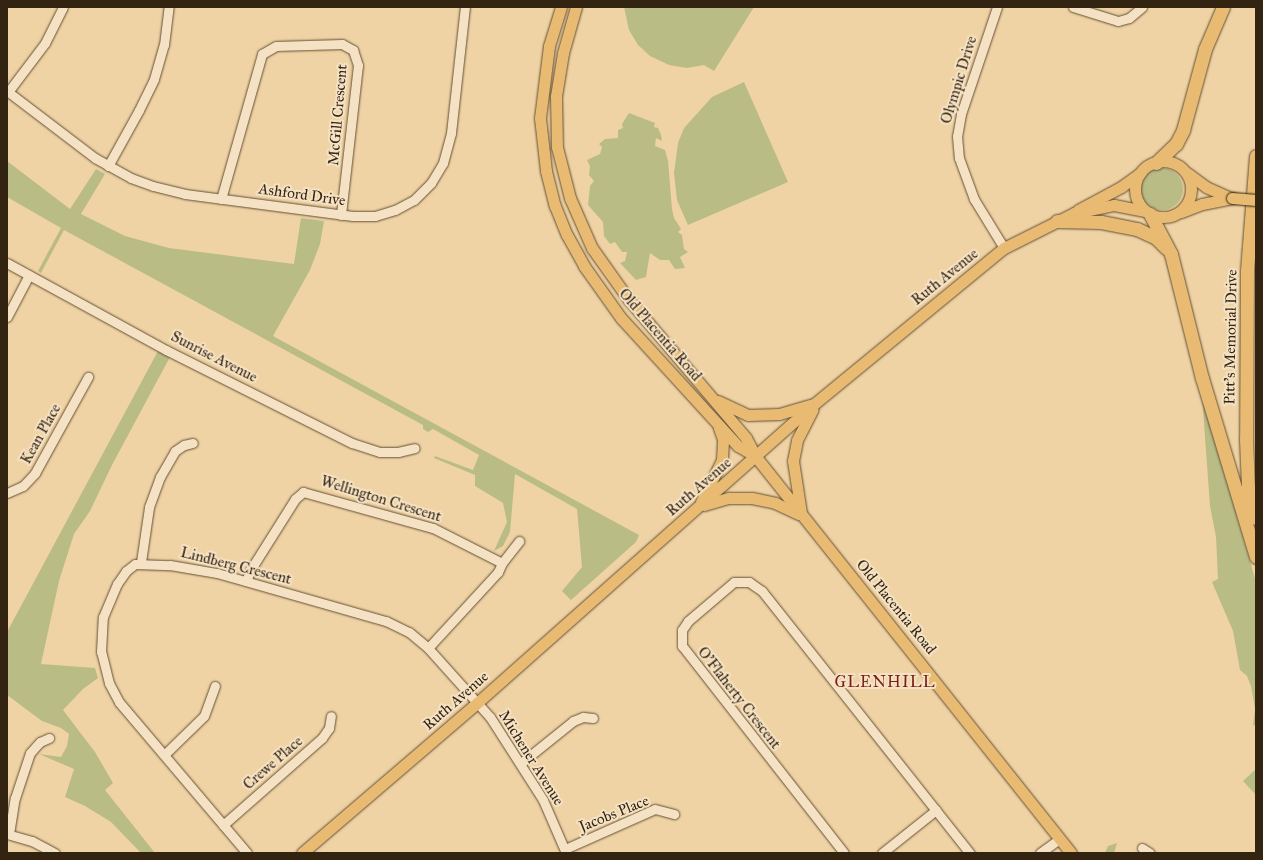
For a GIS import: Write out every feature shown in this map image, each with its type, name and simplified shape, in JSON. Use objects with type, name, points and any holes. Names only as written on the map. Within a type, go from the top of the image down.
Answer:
[{"type":"highway","points":[[1156,162],[1175,145],[1183,130],[1205,49],[1222,7]]},
{"type":"highway","name":"Pitt's Memorial Drive","points":[[1256,156],[1247,271],[1246,431],[1248,487],[1256,518]]},
{"type":"highway","points":[[1148,212],[1172,254],[1198,365],[1256,557]]},
{"type":"highway","points":[[1057,221],[1101,222],[1137,229],[1162,243],[1172,254]]},
{"type":"main road","name":"Old Placentia Road","points":[[561,7],[549,46],[540,118],[541,143],[555,206],[584,266],[621,318],[738,446],[756,457]]},
{"type":"main road","name":"Old Placentia Road","points":[[576,7],[563,53],[556,96],[557,147],[570,198],[592,248],[609,274],[746,438],[756,457],[934,678],[1071,853]]},
{"type":"main road","points":[[1074,213],[1121,187],[1156,162],[1174,163],[1206,187],[1232,198]]},
{"type":"main road","points":[[1143,171],[1137,178],[1135,190],[1139,203],[1148,212],[1161,218],[1202,204],[1232,198],[1256,200]]},
{"type":"main road","points":[[1176,214],[1184,207],[1190,197],[1190,183],[1186,173]]},
{"type":"main road","name":"Ruth Avenue","points":[[302,853],[478,702],[814,404],[1004,248],[1074,213],[1114,205],[1148,212]]},
{"type":"main road","points":[[714,399],[748,415],[779,414],[814,404]]},
{"type":"main road","points":[[801,514],[793,461],[797,440],[814,404]]},
{"type":"main road","points":[[700,506],[713,475],[721,465],[723,455],[722,434],[713,417]]},
{"type":"main road","points":[[700,506],[729,498],[752,498],[775,503],[801,514]]},
{"type":"street","points":[[8,92],[48,39],[63,7]]},
{"type":"street","points":[[108,166],[139,110],[154,79],[164,45],[169,7]]},
{"type":"street","name":"Ashford Drive","points":[[8,92],[108,166],[154,186],[221,199],[341,215],[368,217],[395,210],[414,200],[436,177],[450,141],[465,7]]},
{"type":"street","name":"Olympic Drive","points":[[997,7],[961,114],[957,136],[959,158],[974,199],[1004,248]]},
{"type":"street","points":[[1073,7],[1118,21],[1129,18],[1142,7]]},
{"type":"street","name":"McGill Crescent","points":[[221,199],[262,54],[276,46],[339,44],[353,50],[358,65],[341,215]]},
{"type":"street","name":"Sunrise Avenue","points":[[7,263],[166,350],[352,443],[380,452],[398,452],[415,448]]},
{"type":"street","points":[[7,317],[29,275]]},
{"type":"street","name":"Kean Place","points":[[7,494],[23,486],[35,473],[88,377]]},
{"type":"street","points":[[193,443],[184,445],[175,451],[160,477],[149,507],[141,562],[126,571],[113,592],[102,625],[100,652],[104,671],[115,697],[165,754],[247,853]]},
{"type":"street","name":"Wellington Crescent","points":[[246,581],[251,569],[295,499],[306,492],[433,528],[502,563]]},
{"type":"street","points":[[428,648],[498,572],[502,563],[519,541]]},
{"type":"street","name":"Lindberg Crescent","points":[[141,562],[194,568],[386,620],[410,632],[428,648],[478,702]]},
{"type":"street","name":"O'Flaherty Crescent","points":[[844,853],[682,646],[681,636],[685,625],[730,584],[744,581],[762,590],[970,853]]},
{"type":"street","points":[[165,754],[204,716],[215,686]]},
{"type":"street","name":"Michener Avenue","points":[[478,702],[520,763],[548,808],[566,851]]},
{"type":"street","name":"Crewe Place","points":[[223,825],[322,738],[329,728],[331,716]]},
{"type":"street","points":[[520,763],[573,721],[584,717],[593,718]]},
{"type":"street","points":[[49,738],[40,742],[30,753],[15,798],[8,834],[32,841],[55,853]]},
{"type":"street","name":"Jacobs Place","points":[[566,851],[655,809],[674,814]]},
{"type":"street","points":[[882,853],[936,810]]},
{"type":"street","points":[[1040,853],[1059,839]]},
{"type":"green space","points":[[624,7],[754,7],[714,71],[704,65],[687,68],[669,65],[650,56],[638,45],[629,30]]},
{"type":"green space","points":[[744,82],[788,182],[688,225],[677,200],[674,173],[678,143],[684,128],[712,97]]},
{"type":"green space","points":[[629,113],[655,123],[654,127],[658,128],[661,135],[662,141],[656,138],[655,146],[665,150],[668,161],[674,218],[681,229],[678,232],[682,235],[684,249],[688,252],[680,257],[685,268],[675,269],[669,260],[660,260],[650,253],[646,277],[636,280],[620,263],[625,261],[627,252],[622,252],[615,242],[610,244],[604,236],[603,222],[588,205],[590,186],[594,181],[589,175],[590,166],[587,160],[600,154],[602,147],[599,144],[605,139],[618,138],[618,130],[623,128],[622,124]]},
{"type":"green space","points":[[7,161],[70,209],[96,169],[105,174],[81,214],[125,236],[169,248],[294,264],[301,218],[324,221],[320,244],[310,270],[273,336],[639,535],[636,542],[571,600],[562,591],[582,567],[577,509],[515,474],[510,532],[503,546],[494,551],[507,522],[503,503],[475,486],[475,475],[434,458],[435,456],[473,470],[479,455],[433,429],[428,432],[423,429],[423,425],[64,230],[41,273],[38,271],[61,228],[7,197]]},
{"type":"green space","points":[[1162,168],[1177,174],[1183,189],[1177,204],[1162,210],[1147,204],[1141,189],[1147,174]]},
{"type":"green space","points":[[158,351],[170,357],[112,465],[90,511],[74,534],[59,581],[41,664],[95,668],[98,678],[83,689],[63,710],[95,752],[113,783],[105,790],[155,853],[141,853],[111,822],[85,806],[65,797],[74,769],[39,754],[61,757],[67,746],[69,734],[61,728],[42,721],[7,695],[7,632]]},
{"type":"green space","points":[[1202,396],[1256,582],[1256,724],[1253,726],[1255,709],[1251,686],[1247,676],[1240,670],[1233,631],[1212,582],[1218,579],[1216,537],[1210,506]]},
{"type":"green space","points":[[1256,769],[1256,795],[1243,781]]},
{"type":"green space","points":[[1117,843],[1114,853],[1105,853],[1108,846]]},
{"type":"district","name":"GLENHILL","points":[[885,682]]}]
